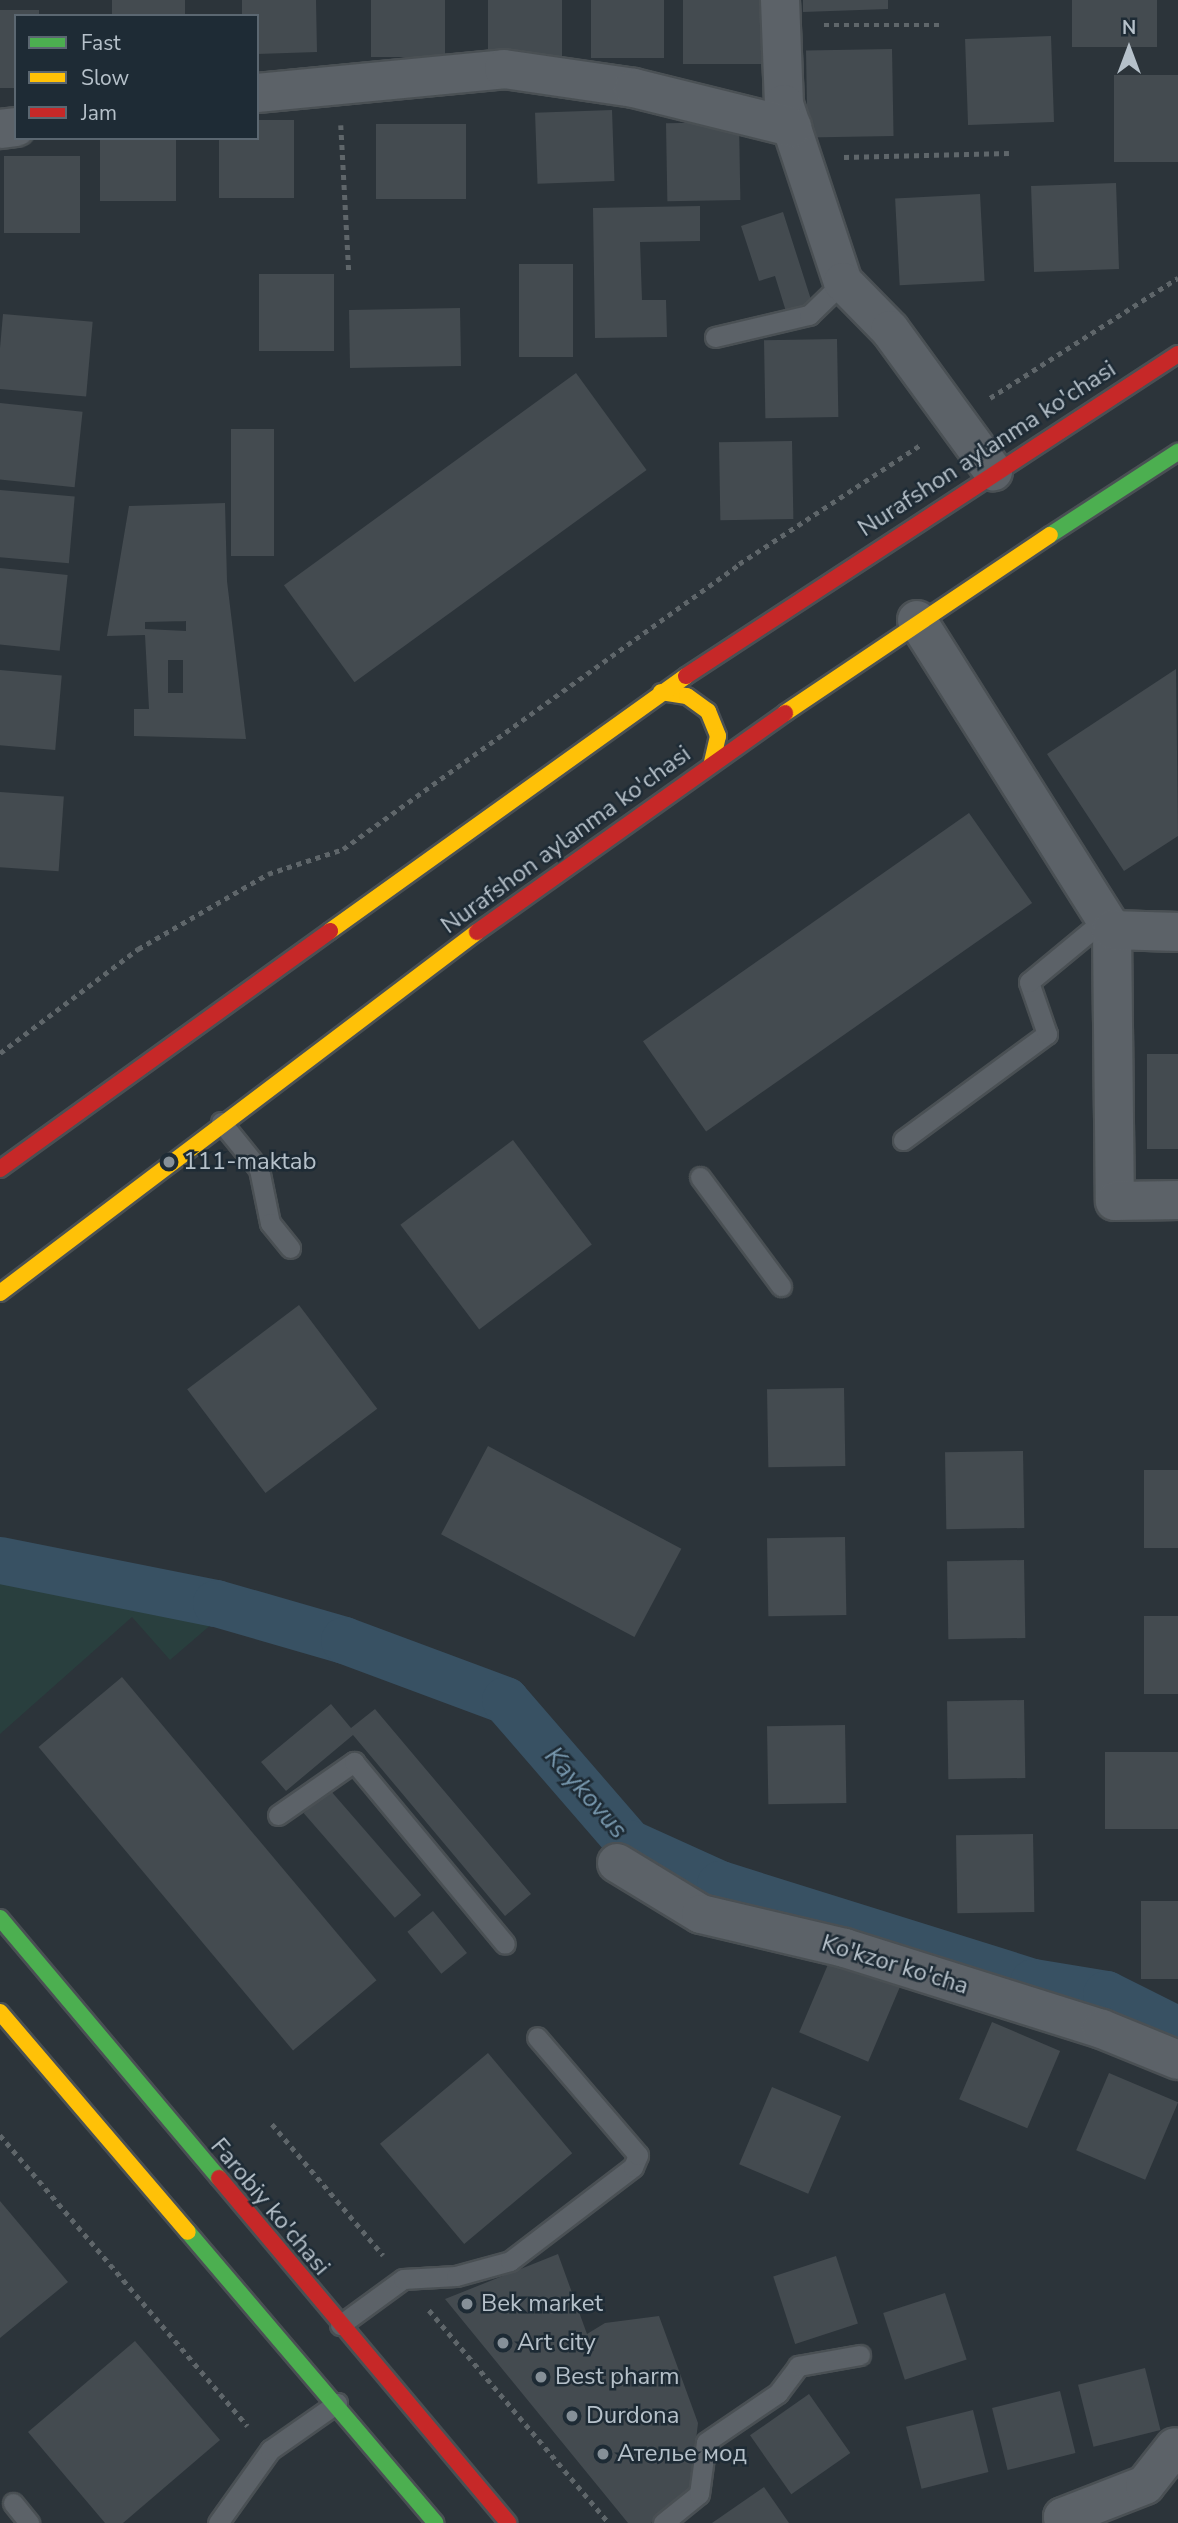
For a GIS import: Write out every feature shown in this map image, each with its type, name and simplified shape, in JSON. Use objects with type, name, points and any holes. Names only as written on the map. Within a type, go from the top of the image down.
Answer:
[{"type":"main road","name":"Nurafshon aylanma ko'chasi","points":[[0,1170],[661,692],[993,471],[1178,354]]},
{"type":"main road","name":"Nurafshon aylanma ko'chasi","points":[[0,1293],[221,1122],[712,763],[917,621],[1178,452]]},
{"type":"main road","points":[[661,692],[687,696],[708,711],[718,736],[712,763]]},
{"type":"main road","name":"Farobiy ko'chasi","points":[[0,1918],[508,2523]]},
{"type":"main road","points":[[0,2012],[337,2403],[436,2523]]},
{"type":"street","points":[[781,13],[795,142],[843,282],[960,420],[993,471]]},
{"type":"street","points":[[259,93],[504,69],[634,88],[795,142]]},
{"type":"street","points":[[917,621],[1102,916],[1115,1201],[1178,1200]]},
{"type":"street","points":[[1102,916],[1178,932]]},
{"type":"street","name":"Ko'kzor ko'cha","points":[[617,1863],[701,1914],[845,1948],[1102,2029],[1178,2060]]},
{"type":"street","points":[[1063,2523],[1063,2517],[1145,2484],[1175,2447]]},
{"type":"lane","points":[[715,337],[809,315],[843,282]]},
{"type":"lane","points":[[903,1140],[1047,1034],[1029,982],[1102,916]]},
{"type":"lane","points":[[221,1122],[259,1169],[270,1223],[290,1248]]},
{"type":"lane","points":[[700,1177],[781,1286]]},
{"type":"lane","points":[[278,1815],[354,1762],[505,1944]]},
{"type":"lane","points":[[340,2325],[403,2279],[456,2276],[510,2261],[633,2167],[638,2155],[537,2036]]},
{"type":"lane","points":[[663,2523],[699,2494],[706,2442],[778,2393],[798,2366],[860,2355]]},
{"type":"lane","points":[[218,2523],[270,2451],[337,2403]]},
{"type":"lane","points":[[13,2503],[29,2523]]},
{"type":"path","points":[[781,13],[944,25]]},
{"type":"path","points":[[340,86],[349,274]]},
{"type":"path","points":[[795,142],[1009,153]]},
{"type":"path","points":[[0,1053],[138,949],[268,874],[343,849],[739,564],[1178,278]]},
{"type":"path","points":[[272,2124],[609,2523]]},
{"type":"path","points":[[0,2135],[270,2451]]},
{"type":"green space","points":[[0,1578],[213,1623],[170,1660],[132,1617],[0,1734]]},
{"type":"building","points":[[112,0],[185,0],[185,14],[112,14]]},
{"type":"building","points":[[242,0],[316,0],[317,52],[259,54],[259,14],[242,14]]},
{"type":"building","points":[[371,0],[445,0],[445,57],[371,57]]},
{"type":"building","points":[[488,0],[562,0],[562,56],[488,56]]},
{"type":"building","points":[[591,0],[664,0],[664,58],[591,58]]},
{"type":"building","points":[[683,0],[768,0],[768,64],[683,64]]},
{"type":"building","points":[[803,0],[888,0],[888,9],[803,12]]},
{"type":"building","points":[[1072,0],[1157,0],[1157,47],[1072,47]]},
{"type":"building","points":[[0,10],[39,10],[39,14],[14,14],[14,88],[0,88]]},
{"type":"building","points":[[1051,36],[1054,122],[968,125],[965,39]]},
{"type":"building","points":[[892,49],[894,136],[808,137],[806,51]]},
{"type":"building","points":[[1114,75],[1178,75],[1178,162],[1114,162]]},
{"type":"building","points":[[612,110],[614,181],[538,184],[535,113]]},
{"type":"building","points":[[259,120],[294,120],[294,198],[219,198],[219,140],[259,140]]},
{"type":"building","points":[[739,122],[740,200],[667,201],[666,123]]},
{"type":"building","points":[[376,124],[466,124],[466,199],[376,199]]},
{"type":"building","points":[[100,140],[176,140],[176,201],[100,201]]},
{"type":"building","points":[[4,156],[80,156],[80,233],[4,233]]},
{"type":"building","points":[[1116,183],[1119,269],[1034,272],[1031,186]]},
{"type":"building","points":[[980,194],[985,281],[900,285],[895,198]]},
{"type":"building","points":[[700,206],[700,241],[640,242],[642,300],[666,300],[667,337],[595,338],[593,208]]},
{"type":"building","points":[[783,212],[814,309],[788,318],[775,276],[759,281],[741,226]]},
{"type":"building","points":[[519,264],[573,264],[573,357],[519,357]]},
{"type":"building","points":[[259,274],[334,274],[334,351],[259,351]]},
{"type":"building","points":[[460,308],[461,366],[350,368],[349,310]]},
{"type":"building","points":[[3,314],[93,322],[86,397],[0,389]]},
{"type":"building","points":[[837,339],[838,417],[765,418],[764,340]]},
{"type":"building","points":[[576,373],[647,470],[354,682],[284,585]]},
{"type":"building","points":[[0,403],[83,412],[75,487],[0,479]]},
{"type":"building","points":[[231,429],[274,429],[274,556],[231,556]]},
{"type":"building","points":[[792,441],[793,519],[720,520],[719,442]]},
{"type":"building","points":[[0,490],[75,497],[69,563],[0,557]]},
{"type":"building","points":[[225,503],[227,581],[246,739],[134,736],[134,709],[149,709],[145,635],[107,636],[129,506]],"holes":[[[186,621],[186,631],[145,629],[145,622]],[[168,660],[183,660],[183,693],[168,693]]]},
{"type":"building","points":[[0,568],[68,575],[60,651],[0,644]]},
{"type":"building","points":[[1176,669],[1178,836],[1124,871],[1047,754]]},
{"type":"building","points":[[0,670],[62,675],[55,750],[0,745]]},
{"type":"building","points":[[0,792],[64,796],[59,871],[0,867]]},
{"type":"building","points":[[969,813],[1032,903],[706,1131],[643,1041]]},
{"type":"building","points":[[1147,1054],[1178,1054],[1178,1149],[1147,1149]]},
{"type":"building","points":[[513,1140],[592,1245],[479,1329],[400,1225]]},
{"type":"building","points":[[299,1305],[377,1409],[265,1493],[187,1389]]},
{"type":"building","points":[[844,1388],[845,1466],[768,1467],[767,1389]]},
{"type":"building","points":[[488,1446],[681,1549],[634,1637],[441,1534]]},
{"type":"building","points":[[1023,1451],[1024,1528],[946,1529],[945,1452]]},
{"type":"building","points":[[1144,1470],[1178,1470],[1178,1548],[1144,1548]]},
{"type":"building","points":[[845,1537],[846,1615],[768,1616],[767,1538]]},
{"type":"building","points":[[1024,1560],[1025,1638],[948,1639],[947,1561]]},
{"type":"building","points":[[1144,1616],[1178,1616],[1178,1694],[1144,1694]]},
{"type":"building","points":[[122,1677],[377,1980],[293,2050],[39,1747]]},
{"type":"building","points":[[1024,1700],[1025,1778],[948,1779],[947,1701]]},
{"type":"building","points":[[331,1704],[351,1728],[375,1709],[531,1894],[505,1916],[353,1735],[286,1791],[261,1762]]},
{"type":"building","points":[[845,1725],[846,1803],[768,1804],[767,1726]]},
{"type":"building","points":[[1105,1752],[1178,1752],[1178,1829],[1105,1829]]},
{"type":"building","points":[[330,1790],[421,1895],[395,1918],[304,1813]]},
{"type":"building","points":[[1033,1834],[1034,1912],[957,1913],[956,1835]]},
{"type":"building","points":[[1141,1901],[1178,1901],[1178,1979],[1141,1979]]},
{"type":"building","points":[[433,1911],[467,1953],[441,1974],[407,1932]]},
{"type":"building","points":[[832,1955],[901,1984],[868,2062],[799,2032]]},
{"type":"building","points":[[992,2022],[1060,2051],[1027,2128],[959,2099]]},
{"type":"building","points":[[488,2053],[572,2153],[464,2244],[380,2144]]},
{"type":"building","points":[[1109,2073],[1178,2102],[1145,2180],[1076,2150]]},
{"type":"building","points":[[772,2087],[841,2116],[808,2194],[739,2164]]},
{"type":"building","points":[[0,2201],[68,2282],[0,2338]]},
{"type":"building","points":[[558,2254],[587,2334],[605,2323],[659,2316],[698,2423],[690,2492],[651,2523],[628,2523],[445,2299]]},
{"type":"building","points":[[836,2256],[858,2324],[795,2344],[773,2276]]},
{"type":"building","points":[[945,2293],[967,2360],[905,2380],[883,2313]]},
{"type":"building","points":[[135,2341],[220,2440],[123,2523],[105,2523],[28,2432]]},
{"type":"building","points":[[1145,2368],[1160,2430],[1094,2447],[1078,2385]]},
{"type":"building","points":[[1060,2391],[1075,2453],[1008,2470],[992,2408]]},
{"type":"building","points":[[809,2394],[850,2453],[791,2494],[750,2435]]},
{"type":"building","points":[[973,2410],[988,2472],[922,2489],[906,2427]]},
{"type":"building","points":[[764,2487],[789,2523],[712,2523]]},
{"type":"waterway","name":"Kaykovus","points":[[0,1560],[216,1603],[344,1640],[505,1700],[629,1843],[720,1884],[1033,1982],[1106,1994],[1178,2030]]},
{"type":"traffic: fast","points":[[1050,535],[1178,452]]},
{"type":"traffic: fast","points":[[0,1918],[219,2178]]},
{"type":"traffic: fast","points":[[188,2232],[436,2523]]},
{"type":"traffic: slow","points":[[785,713],[1050,535]]},
{"type":"traffic: slow","points":[[330,931],[686,676]]},
{"type":"traffic: slow","points":[[661,692],[687,696],[708,711],[718,736],[712,763]]},
{"type":"traffic: slow","points":[[0,1293],[477,932]]},
{"type":"traffic: slow","points":[[0,2012],[188,2232]]},
{"type":"traffic: jam","points":[[686,676],[1178,354]]},
{"type":"traffic: jam","points":[[477,932],[785,713]]},
{"type":"traffic: jam","points":[[0,1169],[330,931]]},
{"type":"traffic: jam","points":[[219,2178],[508,2523]]},
{"type":"place","name":"111-maktab","points":[[169,1162]]},
{"type":"place","name":"Bek market","points":[[467,2304]]},
{"type":"place","name":"Art city","points":[[503,2343]]},
{"type":"place","name":"Best pharm","points":[[541,2377]]},
{"type":"place","name":"Durdona","points":[[572,2416]]},
{"type":"place","name":"Ателье мод","points":[[603,2454]]}]
